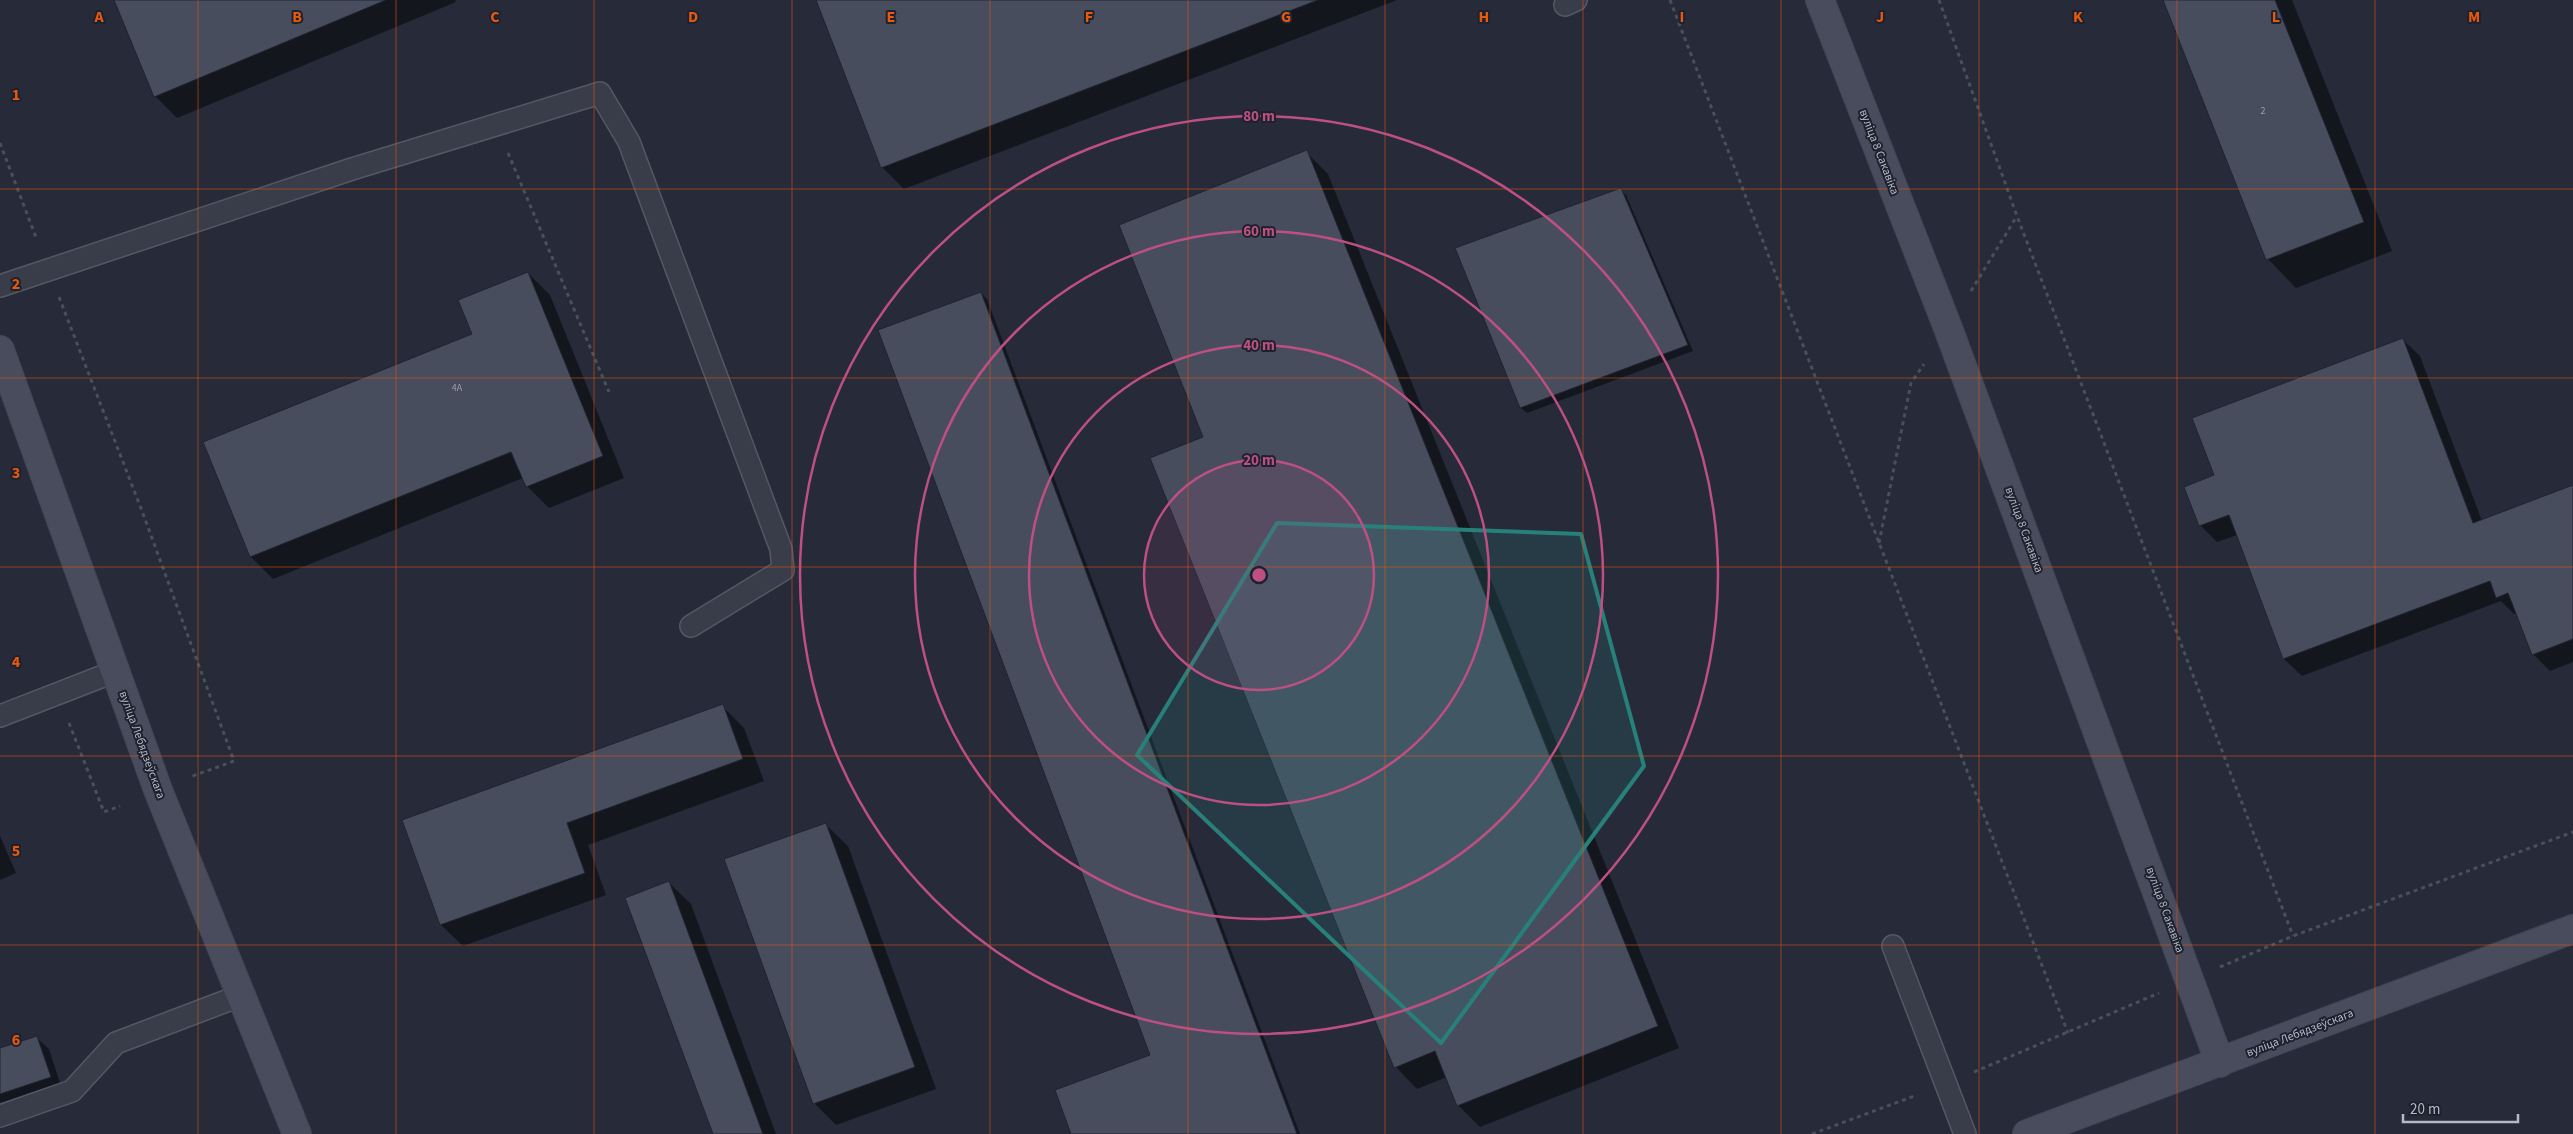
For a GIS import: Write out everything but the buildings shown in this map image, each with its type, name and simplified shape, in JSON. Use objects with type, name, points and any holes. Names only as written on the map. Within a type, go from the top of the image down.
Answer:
[{"type":"main road","name":"вуліца 8 Сакавіка","points":[[1820,0],[1952,338],[2191,979],[2220,1063]]},
{"type":"main road","name":"вуліца Лебядзеўскага","points":[[0,350],[158,790],[298,1134]]},
{"type":"main road","name":"вуліца Лебядзеўскага","points":[[2027,1134],[2573,929]]},
{"type":"lane","points":[[0,286],[352,169],[600,93],[629,142],[782,549],[783,570],[691,626]]},
{"type":"lane","points":[[0,716],[57,692],[116,671]]},
{"type":"lane","points":[[1893,946],[1965,1134]]},
{"type":"lane","points":[[0,1116],[72,1091],[116,1043],[242,996]]},
{"type":"path","points":[[1670,0],[2068,1033]]},
{"type":"path","points":[[1939,0],[2024,235],[2293,936]]},
{"type":"path","points":[[497,125],[609,392]]},
{"type":"path","points":[[0,143],[146,521],[234,761],[190,777]]},
{"type":"path","points":[[57,692],[104,812],[120,806]]},
{"type":"path","points":[[1812,1134],[1946,1084],[2293,936],[2573,832]]},
{"type":"highlighted area","points":[[1277,523],[1581,534],[1644,766],[1441,1043],[1137,755]]}]
